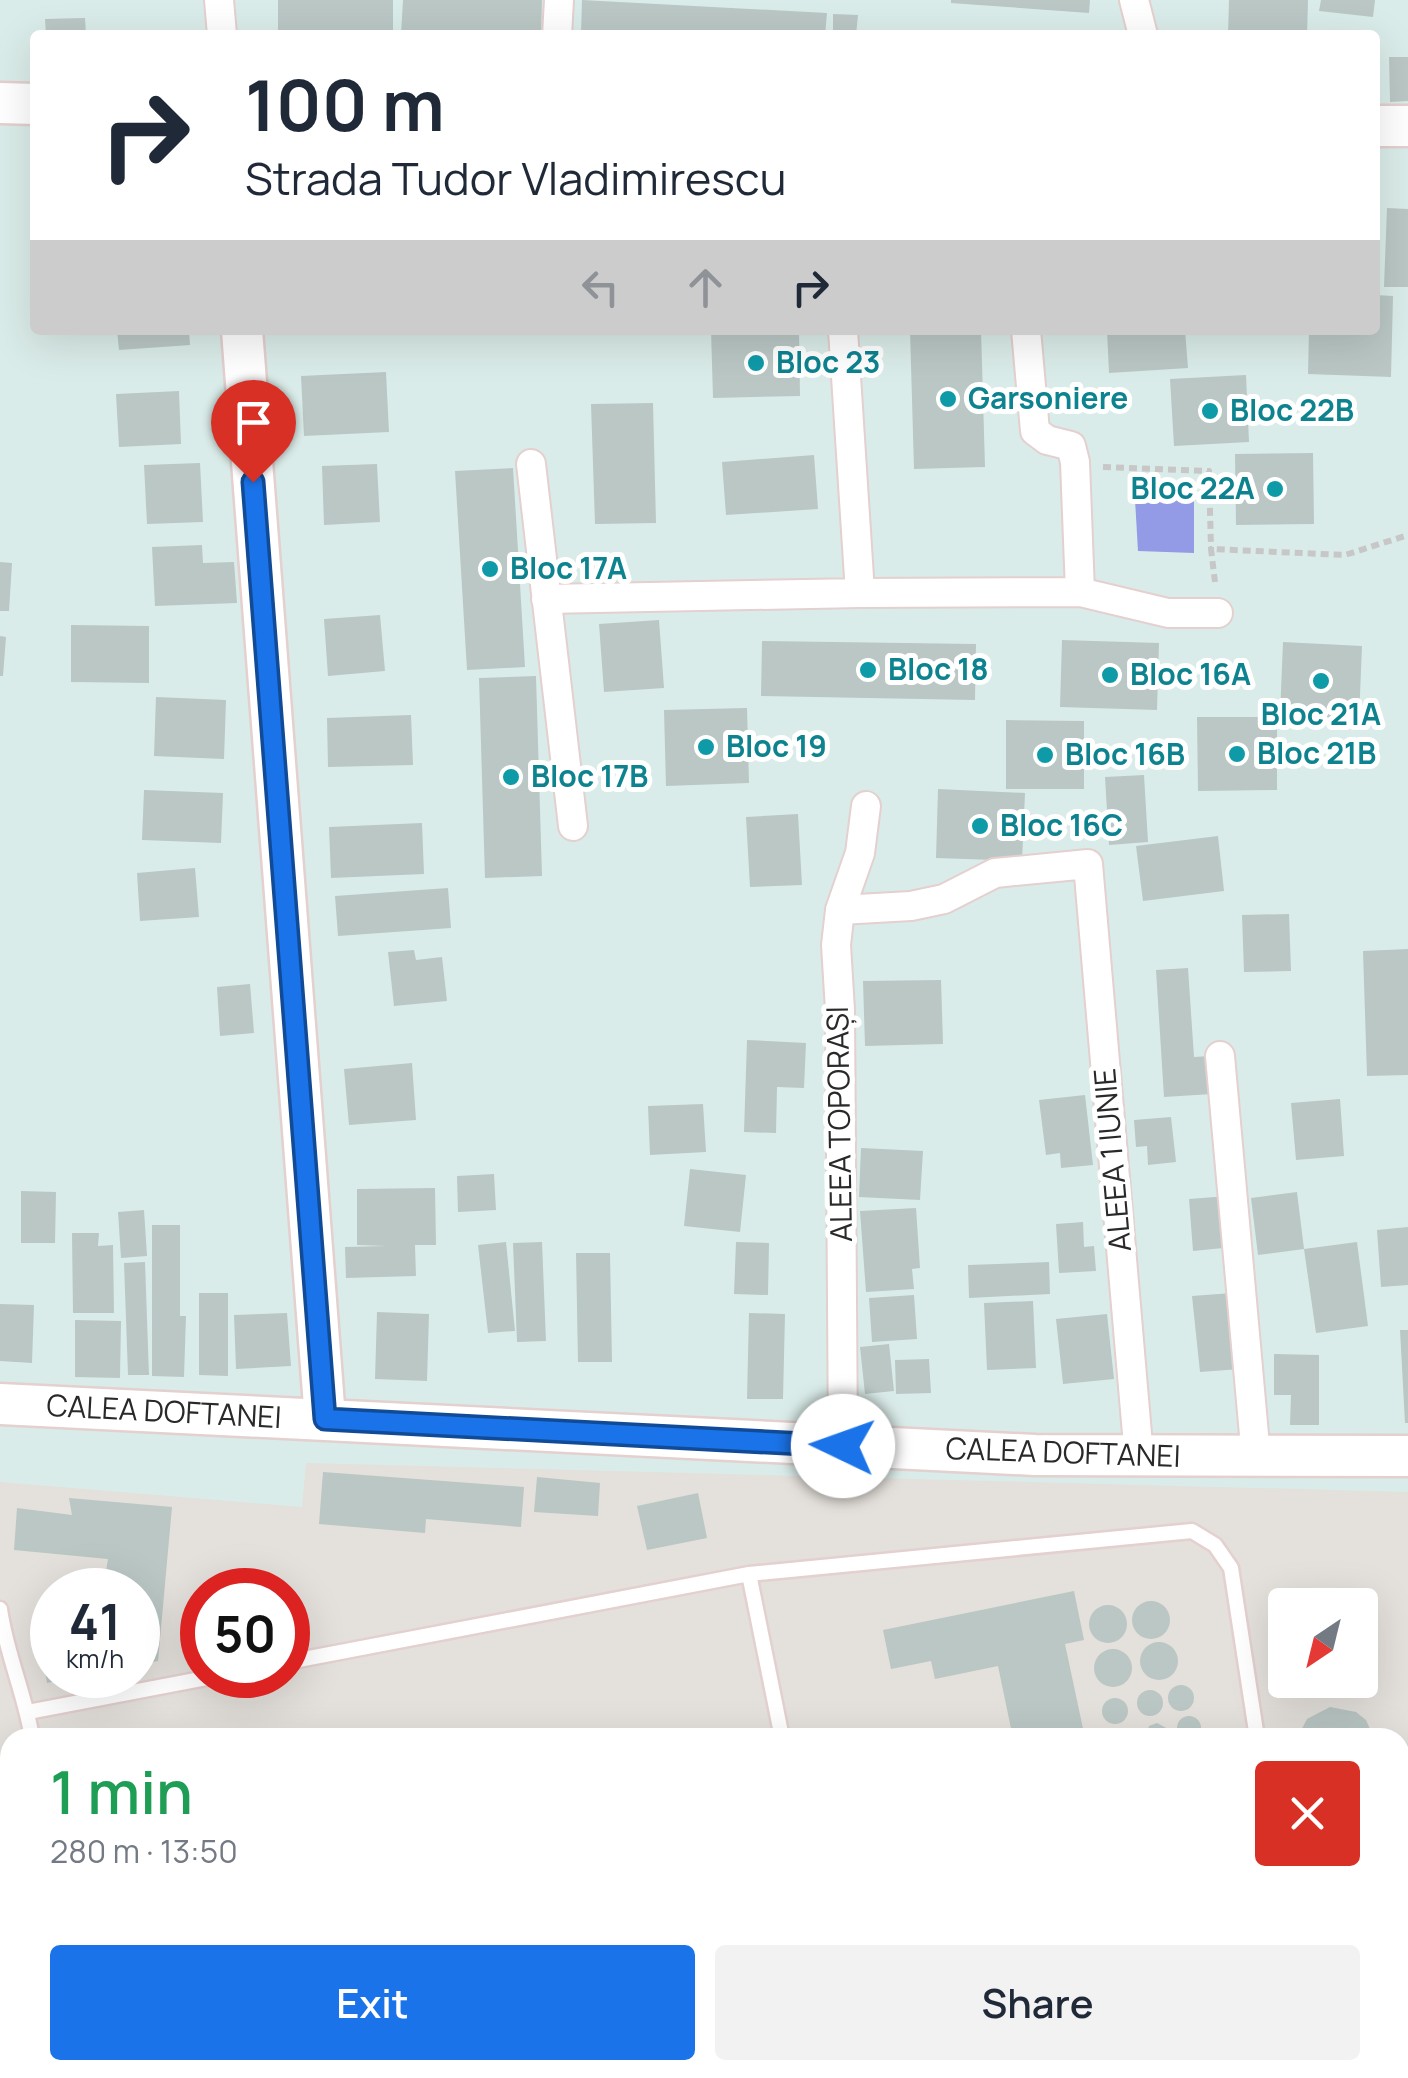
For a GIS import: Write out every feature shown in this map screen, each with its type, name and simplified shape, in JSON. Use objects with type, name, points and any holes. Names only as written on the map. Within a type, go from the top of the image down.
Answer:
[{"type":"main road","points":[[0,103],[30,104]]},
{"type":"main road","points":[[1380,126],[1408,126]]},
{"type":"main road","points":[[242,335],[325,1419]]},
{"type":"main road","name":"CALEA DOFTANEI","points":[[0,1404],[843,1446],[1139,1456],[1408,1456]]},
{"type":"street","points":[[219,0],[222,30]]},
{"type":"street","points":[[557,30],[560,0]]},
{"type":"street","points":[[1134,0],[1142,30]]},
{"type":"street","points":[[843,335],[860,593]]},
{"type":"street","points":[[1026,335],[1035,431],[1046,440],[1071,446],[1080,592]]},
{"type":"street","points":[[531,464],[572,826]]},
{"type":"street","points":[[546,598],[1080,592],[1168,614],[1218,613]]},
{"type":"street","name":"ALEEA TOPORAȘI","points":[[843,1446],[840,1010],[836,946],[840,910],[860,853],[866,806]]},
{"type":"street","name":"ALEEA 1 IUNIE","points":[[840,910],[912,906],[944,899],[995,873],[1088,864],[1139,1456]]},
{"type":"street","points":[[1220,1056],[1256,1458]]},
{"type":"lane","points":[[310,1658],[749,1574],[1192,1531],[1215,1544],[1231,1568],[1256,1728]]},
{"type":"lane","points":[[749,1574],[780,1728]]},
{"type":"lane","points":[[0,1609],[2,1642],[30,1728]]},
{"type":"lane","points":[[28,1712],[180,1683]]},
{"type":"path","points":[[1114,467],[1209,471],[1218,613]]},
{"type":"path","points":[[1211,549],[1345,554],[1408,535]]},
{"type":"shaded area","points":[[1134,482],[1194,488],[1194,553],[1138,551]]},
{"type":"shaded area","points":[[306,1463],[1408,1492],[1408,1728],[0,1728],[0,1482],[302,1507]]},
{"type":"building","points":[[278,0],[393,0],[393,30],[278,30]]},
{"type":"building","points":[[403,0],[542,0],[541,30],[401,30]]},
{"type":"building","points":[[582,0],[827,13],[825,30],[581,30]]},
{"type":"building","points":[[951,0],[1090,0],[1089,13]]},
{"type":"building","points":[[1229,0],[1308,0],[1307,30],[1228,30]]},
{"type":"building","points":[[1321,0],[1375,0],[1373,17],[1319,11]]},
{"type":"building","points":[[833,14],[858,15],[856,30],[833,30]]},
{"type":"building","points":[[85,18],[86,30],[46,30],[45,19]]},
{"type":"building","points":[[1389,57],[1408,57],[1408,101],[1390,102]]},
{"type":"building","points":[[1387,208],[1408,209],[1408,287],[1384,287]]},
{"type":"building","points":[[1380,295],[1393,296],[1391,377],[1308,374],[1309,335],[1380,335]]},
{"type":"building","points":[[118,335],[189,335],[190,345],[119,350]]},
{"type":"building","name":"Bloc 23","points":[[711,335],[799,335],[800,396],[713,398]]},
{"type":"building","name":"Garsoniere","points":[[910,335],[981,335],[985,467],[914,469]]},
{"type":"building","points":[[1107,335],[1185,335],[1188,368],[1109,373]]},
{"type":"building","points":[[386,372],[389,432],[304,436],[301,376]]},
{"type":"building","name":"Bloc 22B","points":[[1246,375],[1249,442],[1174,446],[1170,379]]},
{"type":"building","points":[[179,391],[181,444],[119,447],[116,394]]},
{"type":"building","points":[[653,403],[656,523],[595,524],[591,404]]},
{"type":"building","name":"Bloc 22A","points":[[1313,453],[1314,524],[1236,525],[1235,454]]},
{"type":"building","points":[[814,455],[818,509],[726,515],[722,462]]},
{"type":"building","points":[[200,463],[203,522],[147,524],[144,465]]},
{"type":"building","points":[[377,464],[380,522],[324,525],[322,466]]},
{"type":"building","name":"Bloc 17A","points":[[513,468],[525,667],[467,670],[455,471]]},
{"type":"building","points":[[202,545],[203,563],[234,562],[237,603],[155,606],[152,547]]},
{"type":"building","points":[[0,562],[12,563],[9,611],[0,611]]},
{"type":"building","points":[[380,615],[385,671],[328,676],[324,619]]},
{"type":"building","points":[[659,620],[664,688],[604,692],[599,624]]},
{"type":"building","points":[[71,625],[149,626],[149,683],[71,682]]},
{"type":"building","points":[[0,636],[6,637],[3,676],[0,676]]},
{"type":"building","name":"Bloc 16A","points":[[1062,640],[1159,643],[1157,710],[1060,707]]},
{"type":"building","name":"Bloc 18","points":[[762,641],[976,644],[975,700],[761,696]]},
{"type":"building","name":"Bloc 21A","points":[[1283,642],[1362,646],[1359,719],[1280,715]]},
{"type":"building","name":"Bloc 17B","points":[[536,676],[542,876],[485,878],[479,678]]},
{"type":"building","points":[[156,697],[226,700],[224,759],[154,756]]},
{"type":"building","name":"Bloc 19","points":[[747,708],[749,783],[666,786],[664,710]]},
{"type":"building","points":[[411,715],[413,765],[328,767],[327,718]]},
{"type":"building","name":"Bloc 21B","points":[[1197,717],[1277,717],[1277,790],[1198,791]]},
{"type":"building","name":"Bloc 16B","points":[[1006,720],[1084,721],[1084,789],[1006,789]]},
{"type":"building","points":[[1144,775],[1148,842],[1109,845],[1105,777]]},
{"type":"building","name":"Bloc 16C","points":[[938,789],[1025,793],[1022,861],[936,858]]},
{"type":"building","points":[[144,790],[223,793],[221,843],[142,840]]},
{"type":"building","points":[[798,814],[802,885],[750,887],[746,817]]},
{"type":"building","points":[[422,823],[424,874],[331,878],[329,827]]},
{"type":"building","points":[[1218,836],[1224,891],[1143,901],[1136,846]]},
{"type":"building","points":[[195,868],[199,917],[140,921],[137,873]]},
{"type":"building","points":[[448,888],[451,928],[338,936],[335,896]]},
{"type":"building","points":[[1289,914],[1291,971],[1244,972],[1242,915]]},
{"type":"building","points":[[1408,949],[1408,1075],[1367,1076],[1363,951]]},
{"type":"building","points":[[414,950],[416,960],[442,957],[447,1001],[394,1006],[388,952]]},
{"type":"building","points":[[1188,968],[1194,1057],[1210,1056],[1212,1094],[1164,1097],[1156,970]]},
{"type":"building","points":[[941,980],[943,1044],[865,1046],[863,981]]},
{"type":"building","points":[[250,984],[254,1033],[220,1036],[217,987]]},
{"type":"building","points":[[747,1040],[806,1043],[804,1088],[777,1087],[776,1133],[744,1132]]},
{"type":"building","points":[[412,1063],[416,1120],[349,1125],[344,1069]]},
{"type":"building","points":[[1085,1095],[1093,1165],[1061,1168],[1060,1153],[1046,1155],[1039,1100]]},
{"type":"building","points":[[1340,1099],[1344,1156],[1296,1160],[1291,1103]]},
{"type":"building","points":[[703,1104],[706,1152],[650,1155],[648,1106]]},
{"type":"building","points":[[1171,1117],[1176,1162],[1148,1165],[1147,1146],[1136,1147],[1134,1120]]},
{"type":"building","points":[[861,1148],[923,1151],[920,1200],[859,1197]]},
{"type":"building","points":[[690,1169],[746,1175],[740,1232],[684,1226]]},
{"type":"building","points":[[494,1174],[496,1210],[458,1212],[457,1176]]},
{"type":"building","points":[[435,1188],[436,1245],[415,1245],[416,1276],[346,1278],[345,1247],[386,1246],[357,1245],[357,1189]]},
{"type":"building","points":[[21,1191],[56,1192],[55,1243],[21,1243]]},
{"type":"building","points":[[1297,1192],[1304,1249],[1258,1255],[1251,1198]]},
{"type":"building","points":[[1228,1196],[1233,1247],[1193,1251],[1189,1199]]},
{"type":"building","points":[[916,1208],[920,1268],[912,1269],[914,1289],[866,1292],[860,1211]]},
{"type":"building","points":[[144,1210],[147,1256],[121,1258],[118,1212]]},
{"type":"building","points":[[1083,1222],[1084,1247],[1094,1246],[1096,1271],[1059,1273],[1056,1224]]},
{"type":"building","points":[[152,1225],[180,1225],[180,1316],[186,1316],[184,1377],[152,1376]]},
{"type":"building","points":[[1408,1227],[1408,1285],[1381,1287],[1377,1230]]},
{"type":"building","points":[[72,1233],[99,1233],[98,1246],[113,1245],[114,1313],[73,1313]]},
{"type":"building","points":[[506,1242],[515,1331],[488,1333],[478,1245]]},
{"type":"building","points":[[542,1242],[546,1341],[517,1342],[513,1243]]},
{"type":"building","points":[[736,1242],[769,1243],[768,1295],[734,1294]]},
{"type":"building","points":[[1357,1242],[1368,1326],[1316,1333],[1304,1249]]},
{"type":"building","points":[[576,1253],[610,1253],[612,1362],[578,1362]]},
{"type":"building","points":[[145,1262],[149,1375],[128,1375],[124,1263]]},
{"type":"building","points":[[1049,1262],[1050,1294],[969,1298],[968,1265]]},
{"type":"building","points":[[199,1293],[228,1293],[228,1376],[199,1375]]},
{"type":"building","points":[[1232,1293],[1240,1369],[1200,1372],[1192,1296]]},
{"type":"building","points":[[914,1295],[917,1339],[872,1342],[869,1298]]},
{"type":"building","points":[[1033,1301],[1036,1368],[987,1370],[984,1303]]},
{"type":"building","points":[[0,1304],[34,1305],[32,1363],[0,1361]]},
{"type":"building","points":[[377,1312],[429,1314],[427,1381],[375,1379]]},
{"type":"building","points":[[287,1313],[291,1366],[236,1369],[234,1315]]},
{"type":"building","points":[[749,1313],[785,1314],[783,1399],[747,1399]]},
{"type":"building","points":[[1107,1314],[1114,1379],[1063,1384],[1056,1319]]},
{"type":"building","points":[[75,1320],[121,1321],[120,1378],[75,1377]]},
{"type":"building","points":[[1400,1330],[1408,1330],[1408,1423],[1405,1423]]},
{"type":"building","points":[[889,1344],[894,1391],[865,1394],[860,1347]]},
{"type":"building","points":[[1274,1354],[1319,1355],[1319,1425],[1290,1425],[1291,1395],[1274,1395]]},
{"type":"building","points":[[929,1359],[931,1393],[896,1394],[895,1360]]},
{"type":"building","points":[[323,1472],[524,1487],[521,1527],[426,1519],[425,1533],[319,1524]]},
{"type":"building","points":[[537,1477],[600,1483],[598,1516],[534,1512]]},
{"type":"building","points":[[698,1493],[707,1538],[647,1550],[637,1506]]},
{"type":"building","points":[[69,1498],[172,1507],[160,1639],[160,1568],[107,1568],[108,1559],[14,1550],[17,1508],[72,1515]]},
{"type":"building","points":[[1074,1591],[1084,1640],[1065,1644],[1083,1728],[1011,1728],[998,1666],[935,1679],[931,1661],[891,1669],[883,1630]]},
{"type":"building","points":[[1151,1601],[1164,1607],[1170,1620],[1164,1633],[1151,1639],[1138,1633],[1132,1620],[1138,1607]]},
{"type":"building","points":[[1108,1605],[1121,1611],[1127,1624],[1121,1637],[1108,1643],[1095,1637],[1089,1624],[1095,1611]]},
{"type":"building","points":[[1159,1642],[1172,1648],[1178,1661],[1172,1674],[1159,1680],[1146,1674],[1140,1661],[1146,1648]]},
{"type":"building","points":[[1113,1649],[1126,1655],[1132,1668],[1126,1681],[1113,1687],[1100,1681],[1094,1668],[1100,1655]]},
{"type":"building","points":[[1181,1685],[1190,1689],[1194,1698],[1190,1707],[1181,1711],[1172,1707],[1168,1698],[1172,1689]]},
{"type":"building","points":[[1150,1690],[1159,1694],[1163,1703],[1159,1712],[1150,1716],[1141,1712],[1137,1703],[1141,1694]]},
{"type":"building","points":[[1115,1698],[1124,1702],[1128,1711],[1124,1720],[1115,1724],[1106,1720],[1102,1711],[1106,1702]]},
{"type":"building","points":[[1330,1707],[1356,1712],[1370,1728],[1302,1728],[1307,1719]]},
{"type":"building","points":[[1189,1716],[1201,1728],[1177,1728]]},
{"type":"place","name":"Bloc 23","points":[[756,363]]},
{"type":"place","name":"Garsoniere","points":[[948,399]]},
{"type":"place","name":"Bloc 22B","points":[[1210,411]]},
{"type":"place","name":"Bloc 22A","points":[[1275,489]]},
{"type":"place","name":"Bloc 17A","points":[[490,569]]},
{"type":"place","name":"Bloc 18","points":[[868,670]]},
{"type":"place","name":"Bloc 16A","points":[[1110,675]]},
{"type":"place","name":"Bloc 21A","points":[[1321,681]]},
{"type":"place","name":"Bloc 19","points":[[706,747]]},
{"type":"place","name":"Bloc 21B","points":[[1237,754]]},
{"type":"place","name":"Bloc 16B","points":[[1045,755]]},
{"type":"place","name":"Bloc 17B","points":[[511,777]]},
{"type":"place","name":"Bloc 16C","points":[[980,826]]},
{"type":"route","points":[[253,482],[325,1419],[843,1446]]}]
